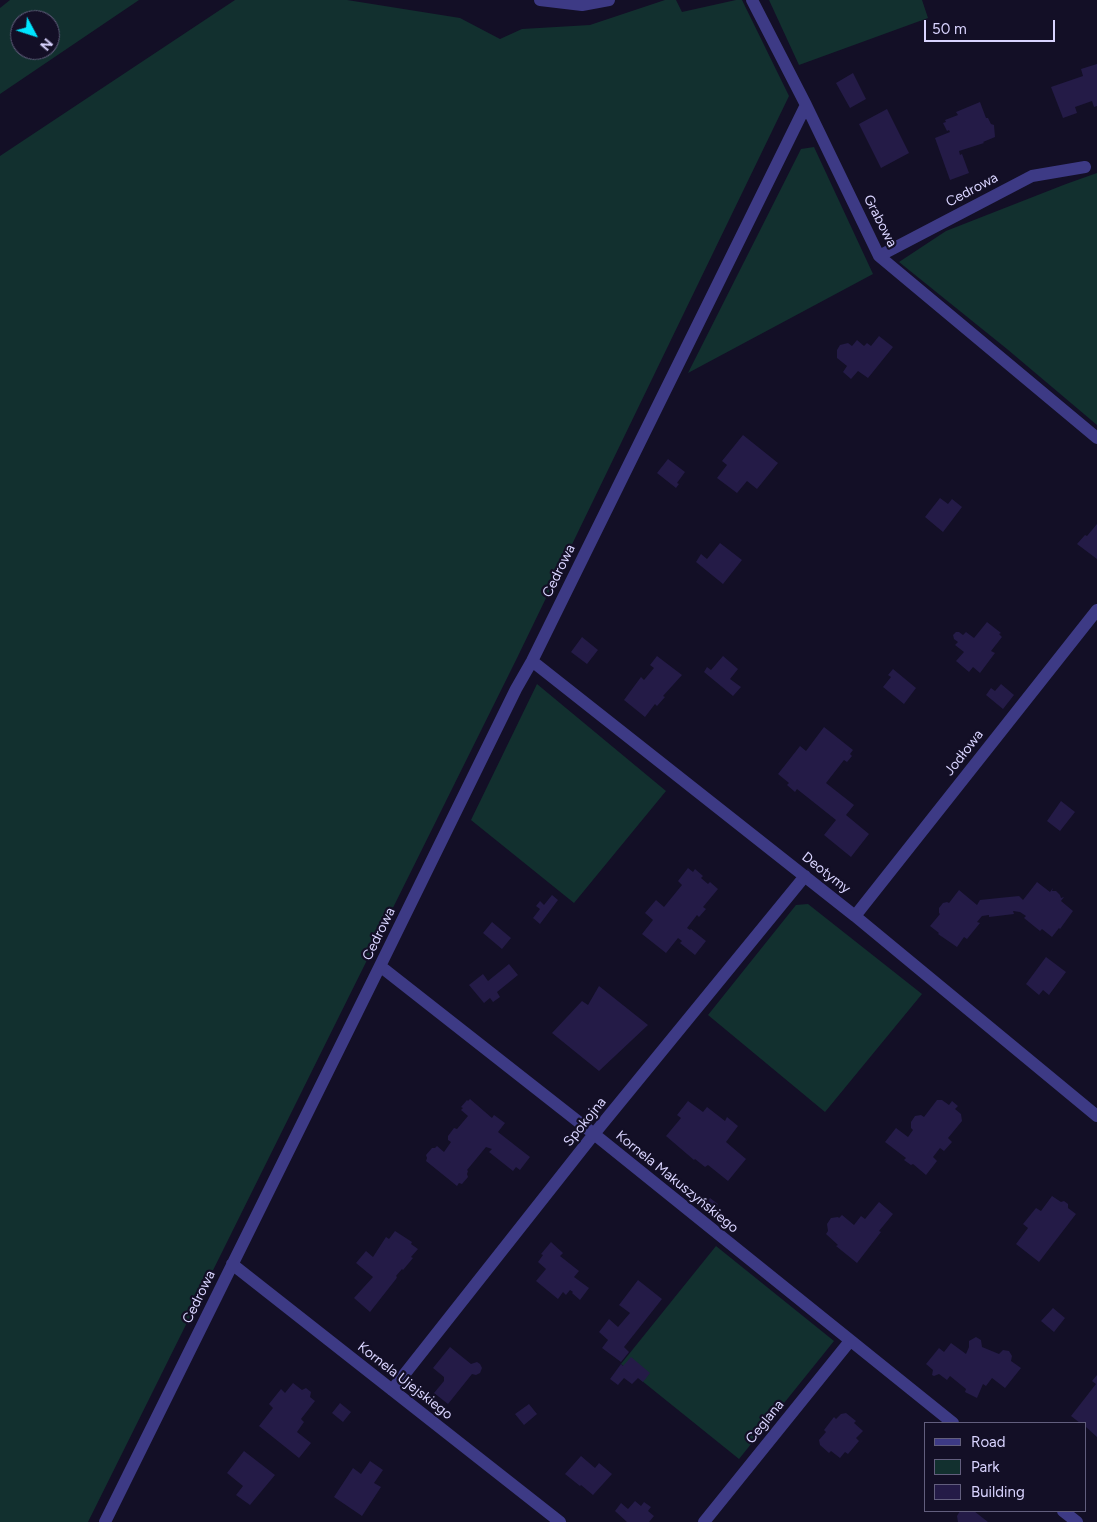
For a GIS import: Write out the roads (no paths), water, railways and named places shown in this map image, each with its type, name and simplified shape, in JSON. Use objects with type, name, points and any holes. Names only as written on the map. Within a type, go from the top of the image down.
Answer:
[{"type":"street","points":[[540,0],[582,5],[609,0]]},
{"type":"street","name":"Grabowa","points":[[752,0],[806,105],[879,256],[1097,438]]},
{"type":"street","name":"Cedrowa","points":[[106,1522],[806,105]]},
{"type":"street","name":"Cedrowa","points":[[879,256],[1032,176],[1085,167]]},
{"type":"street","name":"Jodłowa","points":[[856,916],[1097,610]]},
{"type":"street","name":"Deotymy","points":[[532,660],[856,916],[1097,1116]]},
{"type":"street","name":"Spokojna","points":[[392,1390],[594,1134],[805,876]]},
{"type":"street","name":"Kornela Makuszyńskiego","points":[[380,966],[594,1134],[952,1422]]},
{"type":"street","name":"Kornela Ujejskiego","points":[[232,1264],[560,1522]]},
{"type":"street","name":"Ceglana","points":[[704,1522],[850,1342]]},
{"type":"street","points":[[1064,1512],[1077,1522]]}]
